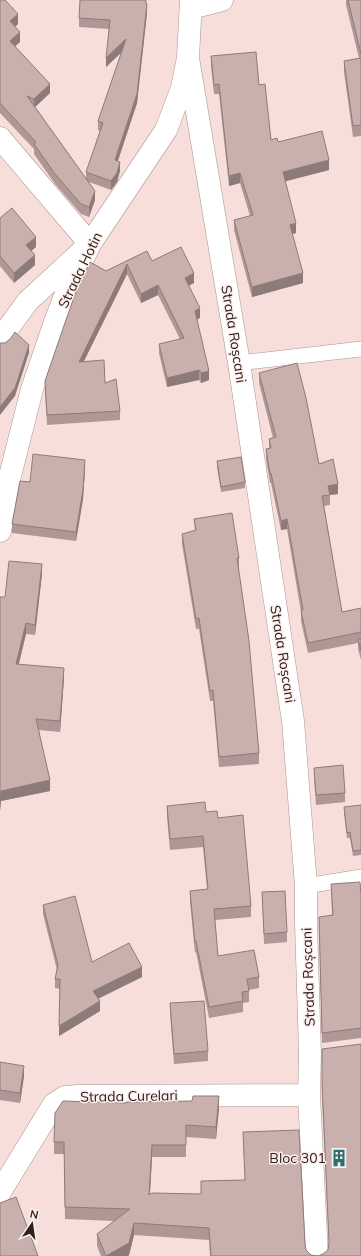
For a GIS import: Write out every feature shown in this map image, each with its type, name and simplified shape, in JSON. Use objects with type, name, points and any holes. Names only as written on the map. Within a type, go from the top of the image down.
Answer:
[{"type":"street","points":[[191,4],[222,0]]},
{"type":"street","name":"Strada Hotin","points":[[0,531],[9,480],[32,389],[67,291],[90,244],[166,130],[182,88],[188,58],[191,4]]},
{"type":"street","name":"Strada Roșcani","points":[[188,58],[239,363],[292,721],[306,886],[306,923],[318,1053],[309,1095],[317,1256]]},
{"type":"street","points":[[0,138],[90,244],[28,301],[0,339]]},
{"type":"street","name":"Strada Curelari","points":[[0,1192],[54,1104],[65,1097],[309,1095]]},
{"type":"lane","points":[[239,363],[361,349]]},
{"type":"lane","points":[[306,886],[361,877]]},
{"type":"building","points":[[0,0],[5,0],[18,14],[10,21],[20,32],[10,41],[50,84],[34,99],[27,96],[95,191],[89,207],[81,204],[55,174],[34,144],[36,142],[0,103]]},
{"type":"building","points":[[80,0],[146,0],[147,4],[137,94],[115,160],[120,162],[117,173],[111,181],[86,172],[103,123],[98,121],[126,39],[106,58],[110,20],[79,18]]},
{"type":"building","points":[[348,0],[361,0],[361,54]]},
{"type":"building","points":[[256,52],[259,85],[265,84],[271,140],[277,138],[278,142],[322,131],[329,160],[283,172],[296,223],[290,225],[303,273],[252,287],[234,220],[253,215],[240,173],[229,176],[219,84],[214,85],[211,56]]},
{"type":"building","points":[[361,58],[361,125],[353,126],[344,61]]},
{"type":"building","points":[[12,208],[36,237],[26,245],[35,255],[14,273],[0,256],[0,218]]},
{"type":"building","points":[[181,247],[194,273],[185,278],[200,308],[195,311],[209,371],[201,373],[199,370],[167,378],[159,344],[184,338],[158,285],[141,294],[127,264],[79,362],[104,360],[105,383],[116,379],[120,411],[47,415],[45,381],[78,286],[90,262],[106,271],[147,251],[152,261]]},
{"type":"building","points":[[15,332],[29,345],[15,388],[0,407],[0,343],[5,343]]},
{"type":"building","points":[[297,363],[306,398],[319,464],[333,459],[338,484],[328,486],[330,495],[322,496],[342,612],[361,608],[361,632],[308,643],[301,611],[303,610],[287,519],[281,521],[271,473],[270,474],[266,449],[271,448],[269,439],[276,437],[259,373]]},
{"type":"building","points":[[33,454],[85,460],[83,490],[76,532],[12,524],[20,481],[30,482]]},
{"type":"building","points":[[241,457],[245,482],[221,487],[217,461]]},
{"type":"building","points":[[232,513],[249,641],[259,753],[219,757],[213,690],[210,691],[199,618],[196,619],[182,534],[196,530],[194,519]]},
{"type":"building","points":[[9,561],[42,564],[35,625],[26,623],[16,664],[64,668],[60,721],[36,719],[50,780],[1,791],[0,800],[0,597],[5,597]]},
{"type":"building","points":[[358,639],[361,639],[361,650]]},
{"type":"building","points":[[343,765],[345,793],[316,795],[314,768]]},
{"type":"building","points":[[205,802],[206,812],[217,811],[218,818],[243,815],[251,906],[214,909],[218,956],[254,950],[259,977],[247,979],[249,991],[242,992],[243,1001],[209,1007],[196,941],[195,942],[190,891],[208,889],[203,836],[170,839],[167,806]]},
{"type":"building","points":[[361,805],[361,850],[353,851],[350,832],[347,833],[344,807]]},
{"type":"building","points":[[360,882],[361,1028],[322,1033],[319,917],[333,915],[331,884]]},
{"type":"building","points":[[285,891],[287,932],[264,934],[262,892]]},
{"type":"building","points":[[75,896],[92,962],[129,943],[142,967],[93,991],[100,1001],[59,1026],[60,979],[55,979],[58,965],[43,905]]},
{"type":"building","points":[[204,1001],[208,1051],[174,1054],[170,1003]]},
{"type":"building","name":"Bloc 301","points":[[361,1044],[361,1256],[318,1256],[328,1250],[329,1243],[322,1049]]},
{"type":"building","points":[[0,1062],[24,1066],[20,1093],[0,1090]]},
{"type":"building","points":[[193,1096],[219,1096],[216,1127],[186,1125],[186,1145],[152,1145],[149,1195],[152,1193],[201,1194],[201,1181],[245,1180],[243,1132],[299,1130],[305,1244],[306,1250],[311,1255],[318,1256],[211,1256],[209,1228],[134,1223],[129,1243],[106,1256],[97,1234],[130,1209],[65,1207],[64,1142],[54,1142],[55,1113],[63,1101],[126,1103],[192,1101]]},
{"type":"building","points":[[16,1197],[38,1256],[0,1256],[0,1203]]},
{"type":"place","name":"Bloc 301","points":[[339,1158]]}]
